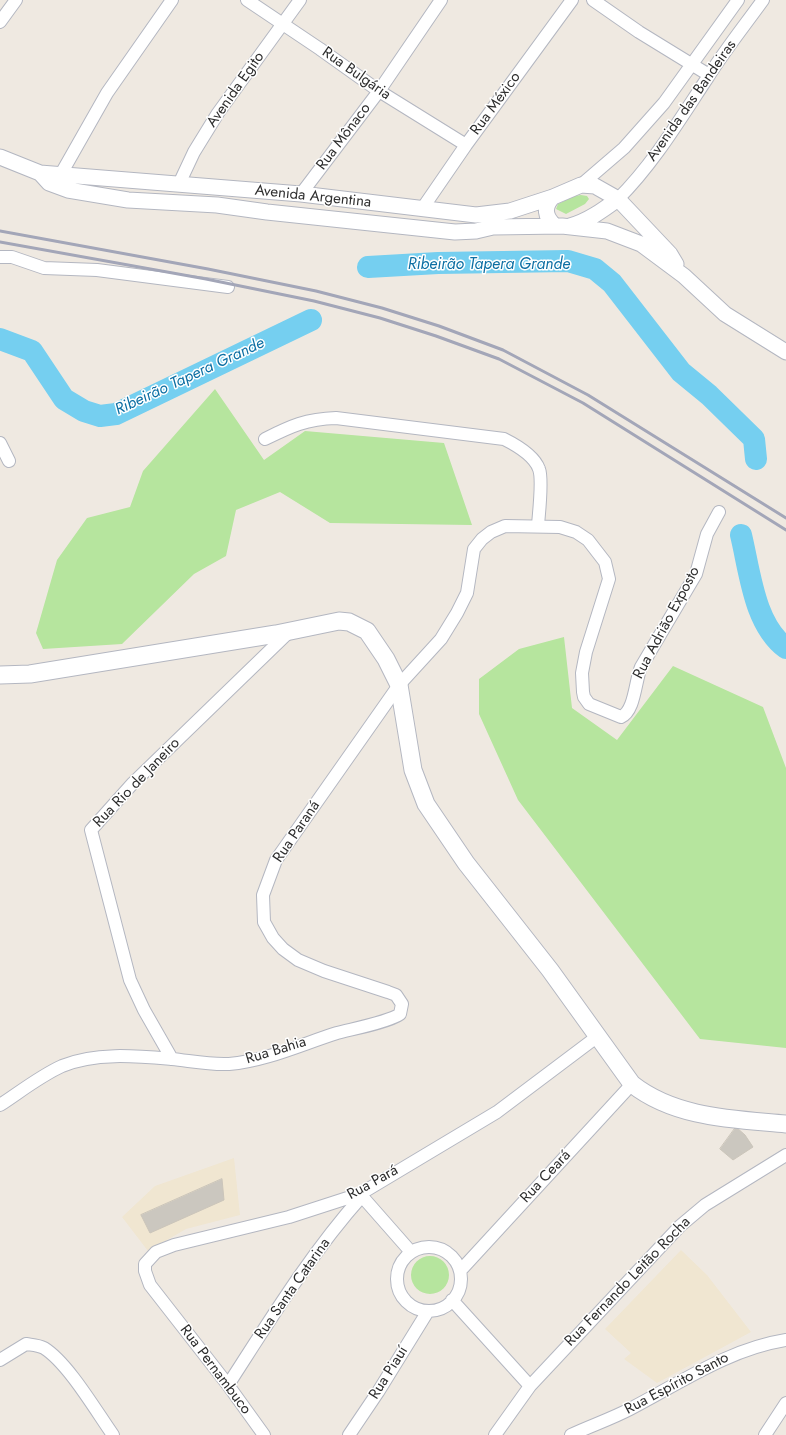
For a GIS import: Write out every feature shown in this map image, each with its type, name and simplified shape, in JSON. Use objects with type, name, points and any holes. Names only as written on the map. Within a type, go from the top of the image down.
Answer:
[{"type":"main road","points":[[0,675],[30,674],[289,632],[339,621],[357,625],[367,631],[386,659],[399,685],[413,770],[426,804],[466,863],[550,970],[632,1084],[665,1104],[692,1112],[786,1124]]},
{"type":"street","points":[[0,22],[16,0]]},
{"type":"street","points":[[60,174],[107,92],[172,0]]},
{"type":"street","name":"Rua Bulgária","points":[[247,0],[284,24],[379,91],[466,145]]},
{"type":"street","name":"Avenida Egito","points":[[179,184],[194,152],[218,114],[300,0]]},
{"type":"street","name":"Rua Mônaco","points":[[301,194],[379,91],[441,0]]},
{"type":"street","name":"Rua México","points":[[422,209],[466,145],[572,0]]},
{"type":"street","points":[[593,0],[639,32],[709,75]]},
{"type":"street","name":"Avenida das Bandeiras","points":[[581,185],[642,130],[693,65],[738,0]]},
{"type":"street","name":"Avenida das Bandeiras","points":[[618,199],[635,183],[671,135],[709,75],[763,0]]},
{"type":"street","name":"Avenida Argentina","points":[[0,157],[40,173],[148,183],[179,184],[301,194],[476,215],[510,211],[553,197],[581,185]]},
{"type":"street","name":"Avenida Argentina","points":[[40,173],[49,183],[68,190],[135,201],[217,205],[267,212],[455,232],[476,231],[494,227],[561,227]]},
{"type":"street","points":[[130,181],[135,201],[141,197],[142,190],[148,183]]},
{"type":"street","points":[[581,185],[595,186],[618,199],[670,254],[684,276]]},
{"type":"street","points":[[553,197],[546,208],[546,215],[561,227],[607,231],[641,244],[684,276],[725,314],[786,352]]},
{"type":"street","points":[[561,227],[580,223],[602,212],[618,199]]},
{"type":"street","points":[[0,257],[12,257],[44,268],[97,270],[228,287]]},
{"type":"street","points":[[265,438],[315,418],[336,418],[504,439],[517,446],[534,461],[540,469],[538,525]]},
{"type":"street","points":[[0,442],[9,461]]},
{"type":"street","name":"Rua Adrião Exposto","points":[[399,685],[441,639],[457,613],[467,592],[474,549],[482,538],[491,532],[506,526],[538,525],[560,527],[576,532],[588,540],[606,562],[609,579],[586,652],[582,673],[583,692],[584,697],[589,704],[621,717],[626,714],[631,706],[636,679],[641,667],[696,574],[707,534],[719,512]]},
{"type":"street","name":"Rua Rio de Janeiro","points":[[172,1059],[144,1010],[130,980],[91,830],[133,783],[289,632]]},
{"type":"street","name":"Rua Paraná","points":[[378,1021],[392,1018],[400,1014],[402,1008],[400,999],[384,990],[324,971],[298,960],[283,949],[273,938],[264,922],[263,895],[276,860],[399,685]]},
{"type":"street","name":"Rua Bahia","points":[[0,1105],[47,1074],[63,1066],[83,1060],[126,1057],[172,1059],[216,1064],[251,1061],[378,1021]]},
{"type":"street","name":"Rua Pará","points":[[166,1305],[150,1285],[145,1271],[145,1264],[150,1258],[164,1248],[282,1219],[361,1195],[497,1112],[598,1036]]},
{"type":"street","name":"Rua Ceará","points":[[460,1271],[632,1084]]},
{"type":"street","name":"Rua Fernando Leitão Rocha","points":[[495,1435],[530,1386],[693,1214],[728,1190],[786,1155]]},
{"type":"street","points":[[361,1195],[411,1252]]},
{"type":"street","name":"Rua Santa Catarina","points":[[228,1385],[304,1270],[361,1195]]},
{"type":"street","points":[[431,1247],[441,1249],[450,1254],[460,1271],[461,1282],[458,1292],[452,1300],[441,1308],[428,1310],[417,1308],[407,1302],[400,1293],[397,1282],[398,1270],[403,1260],[411,1252],[420,1248],[431,1247]]},
{"type":"street","points":[[452,1300],[530,1386]]},
{"type":"street","name":"Rua Pernambuco","points":[[166,1305],[228,1385],[264,1435]]},
{"type":"street","name":"Rua Piauí","points":[[349,1435],[378,1392],[428,1310]]},
{"type":"street","name":"Rua Espírito Santo","points":[[571,1435],[629,1410],[709,1366],[745,1350],[764,1343],[786,1340]]},
{"type":"street","points":[[0,1360],[26,1344],[43,1348],[71,1377],[113,1435]]},
{"type":"street","points":[[765,1435],[786,1403]]},
{"type":"shaded area","points":[[234,1158],[240,1215],[186,1229],[148,1251],[122,1217],[155,1186]]},
{"type":"shaded area","points":[[681,1250],[707,1275],[751,1332],[657,1383],[624,1359],[631,1353],[605,1329]]},
{"type":"green space","points":[[574,196],[587,196],[589,199],[585,204],[566,214],[556,209],[558,204]]},
{"type":"green space","points":[[215,389],[264,460],[305,431],[444,443],[472,525],[330,523],[280,492],[236,510],[226,556],[194,574],[122,644],[43,649],[36,633],[57,560],[87,518],[130,507],[143,471]]},
{"type":"green space","points":[[564,637],[572,708],[617,740],[673,666],[763,707],[786,768],[786,1048],[700,1039],[518,800],[479,714],[479,679],[519,649]]},
{"type":"green space","points":[[426,1256],[434,1256],[444,1261],[448,1268],[448,1282],[444,1289],[434,1294],[426,1294],[416,1289],[414,1286],[411,1279],[411,1271],[416,1261],[419,1259]]},
{"type":"building","points":[[736,1127],[745,1135],[753,1147],[733,1160],[720,1149]]},
{"type":"building","points":[[222,1179],[224,1200],[150,1233],[141,1215]]},
{"type":"waterway","name":"Ribeirão Tapera Grande","points":[[368,267],[438,263],[568,261],[595,269],[612,283],[681,372],[709,395],[754,439],[756,459]]},
{"type":"waterway","name":"Ribeirão Tapera Grande","points":[[0,339],[32,351],[64,399],[84,411],[100,416],[116,414],[311,320]]},
{"type":"waterway","name":"Ribeirão Tapera Grande","points":[[741,535],[751,581],[760,611],[775,638],[786,648]]},
{"type":"railway","points":[[0,231],[208,269],[316,291],[382,308],[439,326],[503,350],[588,395],[786,518]]},
{"type":"railway","points":[[0,242],[206,279],[314,301],[380,318],[436,336],[499,359],[583,403],[786,530]]}]
